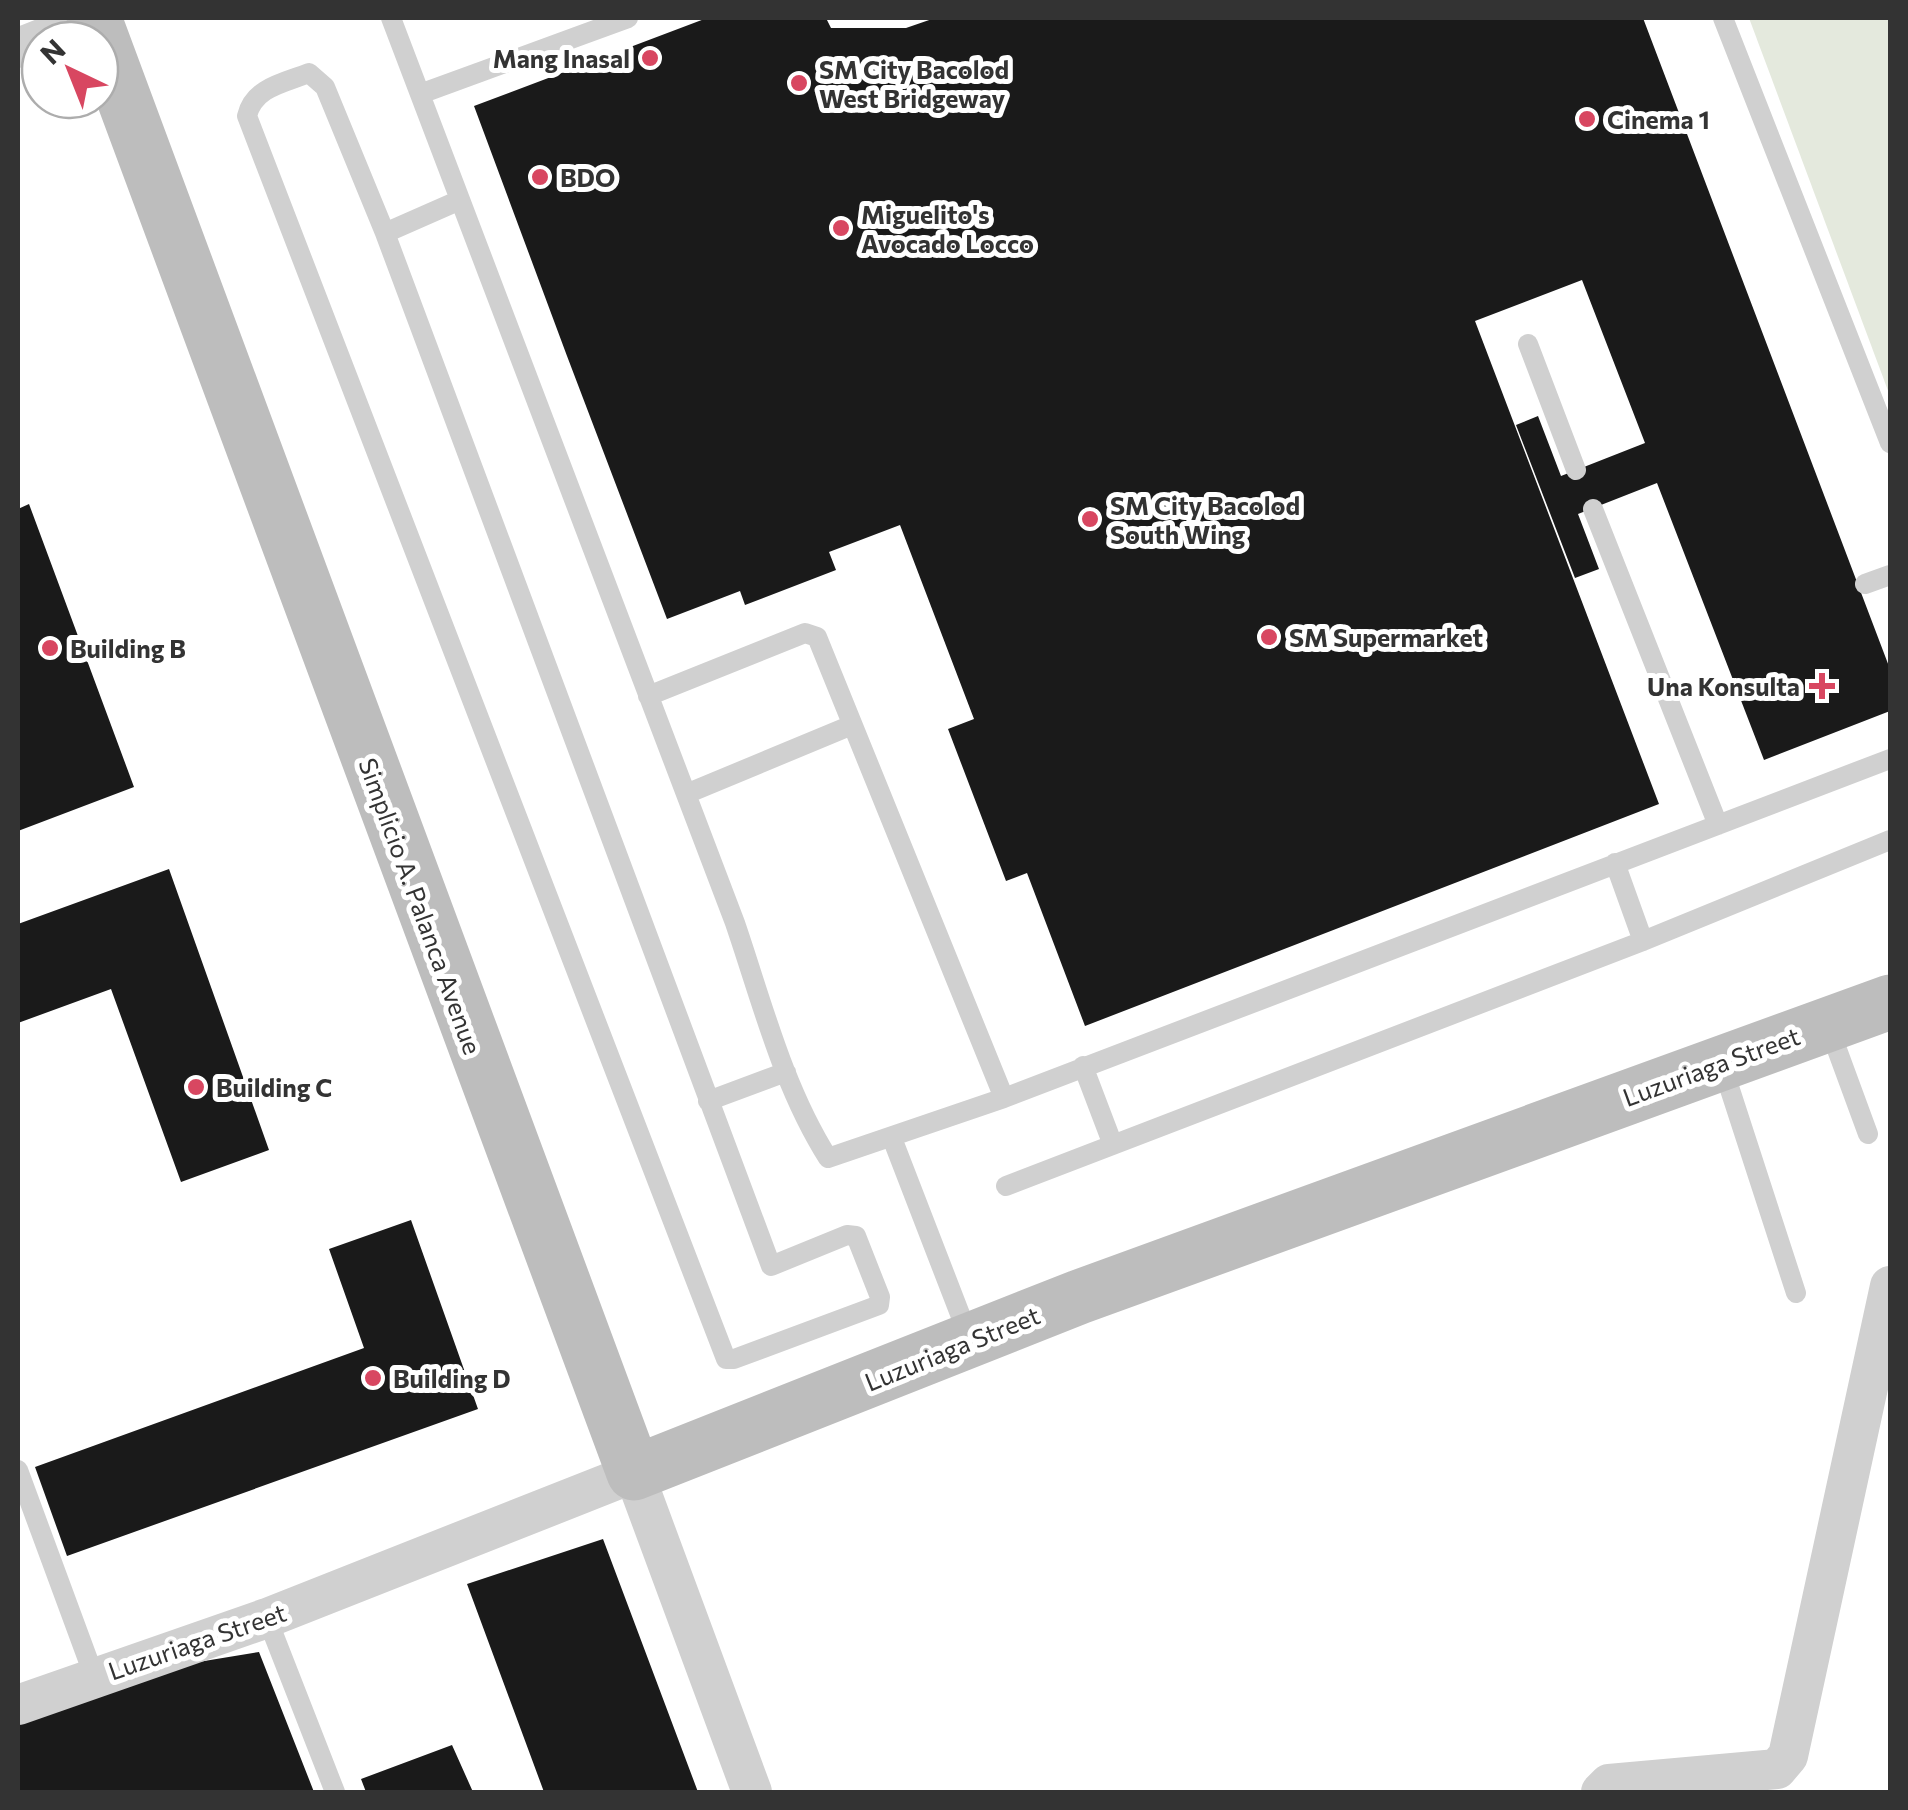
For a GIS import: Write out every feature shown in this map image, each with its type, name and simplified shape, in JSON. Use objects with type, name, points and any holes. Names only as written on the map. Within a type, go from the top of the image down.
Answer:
[{"type":"street","points":[[18,48],[95,18]]},
{"type":"street","name":"Simplicio A. Palanca Avenue","points":[[95,18],[752,1792]]},
{"type":"street","name":"Luzuriaga Street","points":[[18,1705],[267,1618],[1079,1297],[1890,1002]]},
{"type":"street","points":[[1600,1792],[1609,1784],[1777,1769],[1788,1756],[1890,1286]]},
{"type":"lane","points":[[390,18],[686,794],[786,1072],[804,1116],[828,1158],[1004,1098],[1890,760]]},
{"type":"lane","points":[[420,94],[628,18]]},
{"type":"lane","points":[[1722,18],[1890,443]]},
{"type":"lane","points":[[309,74],[316,77],[325,87],[385,233],[771,1266],[847,1234],[856,1236],[880,1296],[878,1305],[734,1359],[726,1358],[247,116],[258,93],[309,74]]},
{"type":"lane","points":[[385,233],[460,200]]},
{"type":"lane","points":[[1528,344],[1576,470]]},
{"type":"lane","points":[[1593,509],[1718,825]]},
{"type":"lane","points":[[1865,584],[1890,575]]},
{"type":"lane","points":[[648,696],[809,633],[817,638],[1004,1098]]},
{"type":"lane","points":[[686,794],[852,725]]},
{"type":"lane","points":[[1006,1186],[1643,941],[1890,840]]},
{"type":"lane","points":[[1615,863],[1643,941]]},
{"type":"lane","points":[[1827,1024],[1868,1134]]},
{"type":"lane","points":[[1722,1063],[1796,1293]]},
{"type":"lane","points":[[1082,1066],[1113,1146]]},
{"type":"lane","points":[[708,1102],[786,1072]]},
{"type":"lane","points":[[892,1138],[971,1342]]},
{"type":"lane","points":[[18,1470],[94,1676]]},
{"type":"lane","points":[[267,1618],[335,1792]]},
{"type":"shaded area","points":[[1749,18],[1890,18],[1890,396]]},
{"type":"building","name":"SM City Bacolod South Wing","points":[[707,18],[826,18],[831,28],[906,28],[935,18],[1643,18],[1890,669],[1890,711],[1764,760],[1657,483],[1578,514],[1599,569],[1575,578],[1516,425],[1538,416],[1561,476],[1645,443],[1582,280],[1475,321],[1659,804],[1085,1026],[1027,873],[1006,881],[948,729],[974,719],[900,525],[829,552],[836,570],[745,605],[740,591],[667,619],[567,356],[474,106]]},
{"type":"building","name":"Building B","points":[[29,504],[134,787],[18,831],[18,509]]},
{"type":"building","name":"Building C","points":[[169,869],[269,1150],[181,1182],[111,989],[18,1023],[18,924]]},
{"type":"building","name":"Building D","points":[[411,1220],[478,1409],[67,1556],[35,1467],[364,1348],[329,1249]]},
{"type":"building","points":[[603,1539],[698,1792],[544,1792],[467,1584]]},
{"type":"building","points":[[259,1652],[314,1792],[18,1792],[18,1722],[107,1677]]},
{"type":"building","points":[[452,1745],[473,1792],[366,1792],[361,1779]]},
{"type":"place","name":"Mang Inasal","points":[[650,58]]},
{"type":"place","name":"SM City Bacolod West Bridgeway","points":[[799,83]]},
{"type":"place","name":"Cinema 1","points":[[1587,119]]},
{"type":"place","name":"BDO","points":[[540,177]]},
{"type":"place","name":"Miguelito's Avocado Locco","points":[[841,228]]},
{"type":"place","name":"SM City Bacolod South Wing","points":[[1090,519]]},
{"type":"place","name":"SM Supermarket","points":[[1269,637]]},
{"type":"place","name":"Building B","points":[[50,648]]},
{"type":"place","name":"Una Konsulta","points":[[1822,686]]},
{"type":"place","name":"Building C","points":[[196,1087]]},
{"type":"place","name":"Building D","points":[[373,1378]]}]
